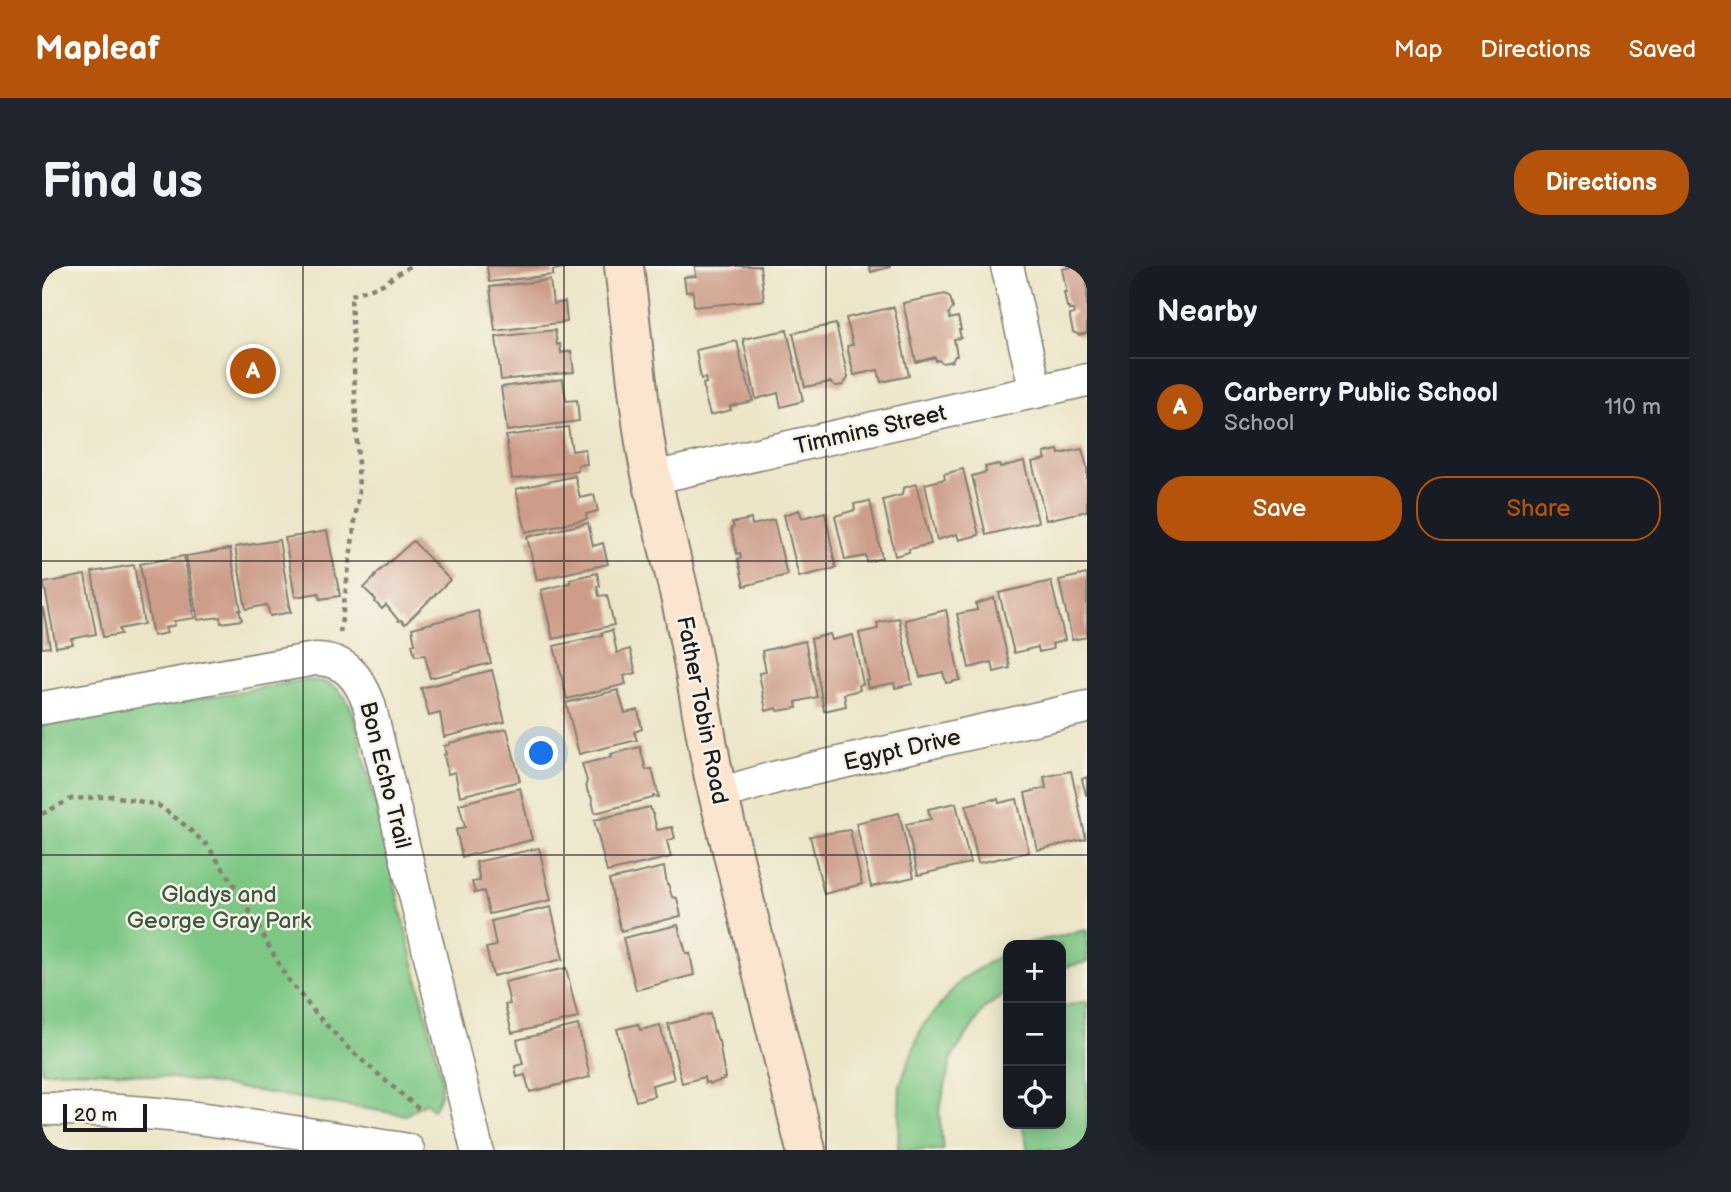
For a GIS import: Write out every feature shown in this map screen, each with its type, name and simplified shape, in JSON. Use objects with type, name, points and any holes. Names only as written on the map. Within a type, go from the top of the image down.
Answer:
[{"type":"street","name":"Father Tobin Road","points":[[624,266],[637,384],[652,478],[684,614],[703,724],[719,794],[806,1150]]},
{"type":"street","points":[[1007,266],[1036,392]]},
{"type":"street","name":"Timmins Street","points":[[652,478],[1087,380]]},
{"type":"street","name":"Bon Echo Trail","points":[[42,708],[315,659],[330,659],[354,676],[363,688],[369,704],[477,1150]]},
{"type":"street","name":"Egypt Drive","points":[[719,794],[777,777],[1087,707]]},
{"type":"street","points":[[42,1109],[158,1113],[239,1137],[408,1150]]},
{"type":"path","points":[[340,634],[359,491],[351,295],[383,284],[410,266]]},
{"type":"path","points":[[42,814],[71,799],[113,796],[158,805],[181,822],[207,845],[237,889],[286,977],[316,1014],[349,1049],[420,1110]]},
{"type":"green space","name":"Gladys and George Gray Park","points":[[305,680],[335,687],[345,697],[353,712],[441,1075],[442,1085],[433,1110],[426,1102],[406,1115],[147,1075],[94,1071],[42,1072],[42,726]]},
{"type":"green space","points":[[1087,930],[1087,962],[1066,967],[1066,940],[1042,940]]},
{"type":"green space","points":[[1003,953],[1003,995],[984,1009],[952,1057],[939,1112],[943,1150],[898,1150],[900,1085],[921,1028],[961,980]]},
{"type":"green space","points":[[1087,1001],[1087,1150],[1028,1150],[1023,1129],[1066,1129],[1066,1006]]},
{"type":"building","points":[[487,266],[564,268],[553,270],[553,275],[489,282]]},
{"type":"building","points":[[695,266],[760,266],[764,300],[694,307],[693,291],[686,292],[684,277],[696,276]]},
{"type":"building","points":[[869,266],[890,266],[890,267],[871,272]]},
{"type":"building","points":[[1087,266],[1087,333],[1079,335],[1073,332],[1070,315],[1074,314],[1073,310],[1067,307],[1062,269]]},
{"type":"building","points":[[550,280],[553,304],[565,302],[567,322],[495,331],[490,287]]},
{"type":"building","points":[[945,294],[950,297],[953,308],[949,313],[950,319],[958,317],[961,330],[961,338],[954,339],[957,356],[952,361],[943,363],[936,361],[935,357],[916,362],[903,303]]},
{"type":"building","points":[[894,307],[909,376],[881,382],[878,370],[854,375],[847,346],[853,345],[846,318]]},
{"type":"building","points":[[836,324],[848,378],[843,385],[836,386],[830,382],[805,387],[793,333]]},
{"type":"building","points":[[555,330],[561,353],[571,351],[574,372],[501,380],[496,337]]},
{"type":"building","points":[[787,330],[803,401],[781,407],[778,393],[756,399],[743,339]]},
{"type":"building","points":[[737,341],[753,401],[730,406],[731,410],[710,415],[703,384],[706,383],[705,378],[701,379],[696,350]]},
{"type":"building","points":[[563,379],[566,401],[577,400],[579,421],[507,431],[501,387]]},
{"type":"building","points":[[568,427],[572,451],[585,449],[587,464],[578,465],[578,471],[512,479],[506,436]]},
{"type":"building","points":[[1082,449],[1087,467],[1087,511],[1046,520],[1032,462],[1046,459],[1044,453],[1058,450],[1059,454]]},
{"type":"building","points":[[1024,461],[1038,522],[986,535],[972,476],[986,472],[985,467],[999,464],[1000,467]]},
{"type":"building","points":[[963,469],[979,535],[959,540],[957,534],[937,540],[925,484],[945,479],[944,474]]},
{"type":"building","points":[[575,476],[580,498],[594,495],[598,511],[586,514],[587,519],[526,532],[516,489]]},
{"type":"building","points":[[916,484],[931,544],[909,549],[909,552],[895,556],[883,500],[902,495],[903,488]]},
{"type":"building","points":[[870,501],[882,558],[867,562],[866,556],[845,560],[835,516],[855,510],[854,504]]},
{"type":"building","points":[[799,510],[802,518],[825,512],[836,568],[799,577],[784,515]]},
{"type":"building","points":[[751,519],[752,525],[774,520],[787,575],[744,586],[738,559],[741,558],[740,553],[737,554],[731,528],[734,527],[732,523]]},
{"type":"building","points":[[588,523],[593,546],[603,543],[608,564],[537,580],[527,537]]},
{"type":"building","points":[[327,531],[340,596],[320,599],[319,593],[295,597],[285,538]]},
{"type":"building","points":[[279,540],[291,612],[270,616],[267,605],[246,609],[235,547]]},
{"type":"building","points":[[413,541],[450,580],[405,624],[399,621],[386,605],[382,609],[364,588]]},
{"type":"building","points":[[230,549],[242,620],[221,623],[220,617],[198,620],[186,556]]},
{"type":"building","points":[[184,556],[195,618],[174,621],[175,625],[165,628],[167,633],[153,636],[140,564]]},
{"type":"building","points":[[134,565],[144,624],[119,629],[121,634],[103,637],[92,572]]},
{"type":"building","points":[[597,573],[599,596],[607,595],[614,625],[553,639],[541,590],[570,583],[570,579]]},
{"type":"building","points":[[1087,574],[1087,637],[1072,640],[1059,580]]},
{"type":"building","points":[[85,575],[96,634],[71,639],[73,644],[56,647],[44,583]]},
{"type":"building","points":[[1051,581],[1065,640],[1052,644],[1053,649],[1039,652],[1038,647],[1014,653],[999,593]]},
{"type":"building","points":[[994,598],[1010,668],[994,672],[992,662],[969,668],[957,614],[977,610],[976,604]]},
{"type":"building","points":[[42,608],[50,647],[42,648]]},
{"type":"building","points":[[946,610],[960,680],[946,683],[943,672],[920,677],[905,620]]},
{"type":"building","points":[[478,611],[491,663],[430,678],[425,655],[415,656],[412,628]]},
{"type":"building","points":[[899,618],[912,684],[895,688],[894,683],[868,688],[866,680],[869,680],[859,633],[878,629],[877,623]]},
{"type":"building","points":[[612,630],[617,653],[630,649],[636,673],[624,676],[626,684],[567,699],[554,646],[602,635],[601,633]]},
{"type":"building","points":[[830,634],[832,640],[853,635],[863,684],[859,685],[860,690],[844,694],[846,706],[824,711],[811,639]]},
{"type":"building","points":[[805,641],[817,697],[796,702],[797,708],[766,711],[759,673],[766,672],[762,651]]},
{"type":"building","points":[[492,670],[505,722],[444,737],[440,713],[429,716],[421,688]]},
{"type":"building","points":[[618,690],[625,713],[638,710],[642,729],[634,732],[637,740],[579,754],[566,703]]},
{"type":"building","points":[[507,729],[520,781],[460,796],[455,772],[448,774],[444,746]]},
{"type":"building","points":[[640,747],[646,770],[652,769],[659,797],[653,796],[595,813],[582,764]]},
{"type":"building","points":[[1071,771],[1086,839],[1037,850],[1025,793],[1046,788],[1044,777]]},
{"type":"building","points":[[1087,777],[1087,795],[1086,795],[1082,779]]},
{"type":"building","points":[[520,788],[532,840],[462,857],[456,830],[465,827],[459,804]]},
{"type":"building","points":[[998,799],[999,803],[1017,799],[1029,852],[978,863],[966,805]]},
{"type":"building","points":[[956,803],[970,863],[918,875],[906,824],[931,819],[928,809]]},
{"type":"building","points":[[650,807],[657,830],[672,827],[675,838],[667,841],[671,857],[607,872],[594,820]]},
{"type":"building","points":[[899,813],[914,877],[871,887],[856,823]]},
{"type":"building","points":[[850,830],[862,884],[824,894],[810,836]]},
{"type":"building","points":[[539,848],[551,900],[489,914],[484,891],[475,893],[472,882],[480,881],[476,862]]},
{"type":"building","points":[[664,867],[667,884],[672,897],[677,898],[681,916],[621,931],[609,880]]},
{"type":"building","points":[[551,907],[563,959],[493,976],[486,948],[496,946],[491,921]]},
{"type":"building","points":[[678,925],[686,953],[690,953],[694,975],[636,990],[623,938]]},
{"type":"building","points":[[566,968],[578,1018],[512,1033],[505,1005],[510,1004],[505,982]]},
{"type":"building","points":[[710,1014],[719,1041],[725,1078],[709,1084],[705,1083],[704,1077],[682,1083],[668,1024]]},
{"type":"building","points":[[638,1024],[640,1030],[660,1025],[674,1079],[652,1085],[654,1096],[636,1101],[617,1029]]},
{"type":"building","points":[[578,1025],[590,1077],[530,1092],[525,1075],[517,1077],[515,1066],[523,1064],[517,1040]]},
{"type":"place","name":"Carberry Public School","points":[[253,371]]}]
